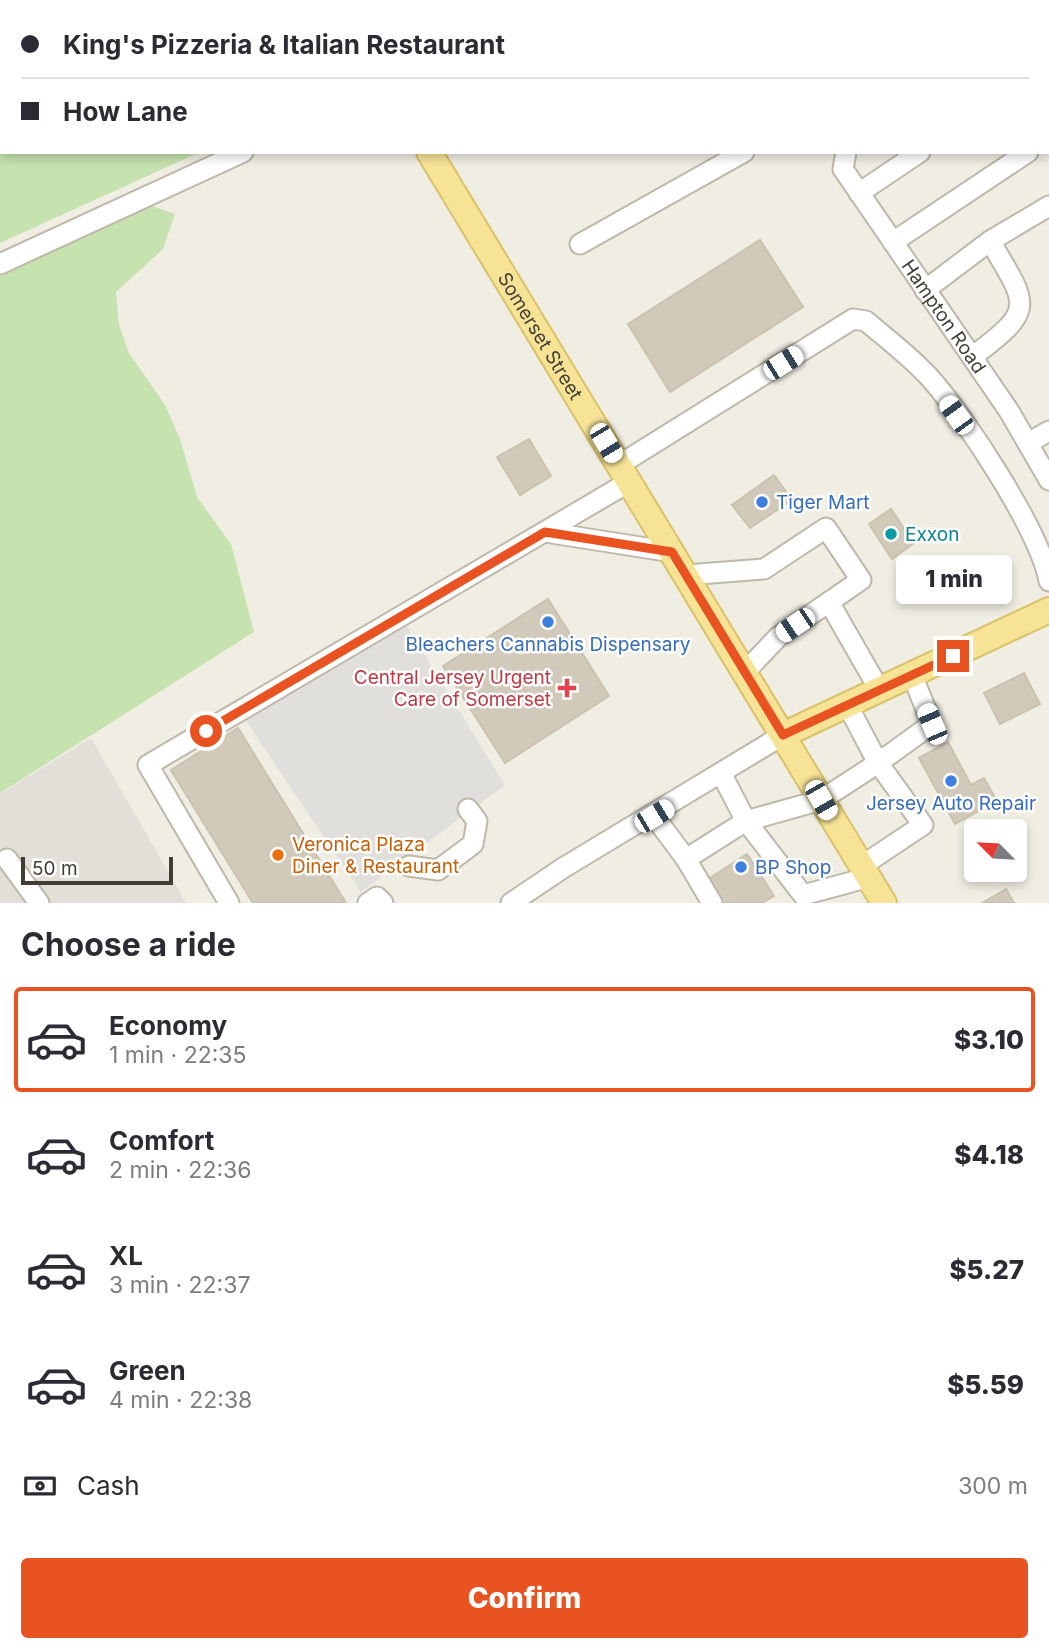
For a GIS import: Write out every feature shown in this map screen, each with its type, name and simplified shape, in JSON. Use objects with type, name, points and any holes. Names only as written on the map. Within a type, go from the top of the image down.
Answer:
[{"type":"main road","name":"Somerset Street","points":[[430,154],[884,903]]},
{"type":"main road","points":[[783,735],[1049,610]]},
{"type":"street","points":[[0,264],[239,154]]},
{"type":"street","points":[[580,244],[712,159],[735,154]]},
{"type":"street","name":"Hampton Road","points":[[846,154],[843,169],[972,357],[1049,480]]},
{"type":"street","points":[[859,193],[917,154]]},
{"type":"street","points":[[892,242],[1025,154]]},
{"type":"street","points":[[925,290],[990,242],[1049,206]]},
{"type":"street","points":[[972,357],[1008,330],[1019,315],[1018,290],[990,242]]},
{"type":"street","points":[[229,903],[148,765],[545,532],[624,473],[853,319],[866,321],[930,379],[996,470],[1045,561],[1049,581]]},
{"type":"street","points":[[1027,443],[1049,431]]},
{"type":"street","points":[[686,575],[764,569],[825,528],[861,580],[778,636],[745,672]]},
{"type":"street","points":[[545,532],[672,552]]},
{"type":"street","points":[[829,602],[880,691]]},
{"type":"street","points":[[686,859],[746,821],[821,800],[932,724],[912,676]]},
{"type":"street","points":[[722,775],[746,821],[797,899],[863,872],[923,825],[878,763],[848,706]]},
{"type":"street","points":[[511,903],[563,868],[722,775],[783,735]]},
{"type":"street","points":[[409,866],[438,870],[473,844],[477,821],[468,809]]},
{"type":"street","points":[[654,816],[686,859],[712,903]]},
{"type":"street","points":[[7,859],[38,903]]},
{"type":"street","points":[[368,903],[377,897],[383,903]]},
{"type":"shaded area","points":[[397,610],[505,785],[361,892],[236,706]]},
{"type":"shaded area","points":[[91,738],[186,903],[0,903],[0,794]]},
{"type":"green space","points":[[0,154],[196,154],[0,243]]},
{"type":"green space","points":[[143,203],[175,214],[163,249],[116,292],[119,325],[129,353],[165,405],[180,439],[197,497],[231,544],[254,632],[0,793],[0,269]]},
{"type":"building","points":[[760,240],[803,307],[670,392],[628,324]]},
{"type":"building","points":[[529,439],[551,476],[520,495],[497,457]]},
{"type":"building","name":"Tiger Mart","points":[[774,475],[792,500],[750,528],[732,505]]},
{"type":"building","name":"Exxon","points":[[891,509],[914,543],[892,559],[869,524]]},
{"type":"building","points":[[548,599],[609,696],[505,763],[443,666]]},
{"type":"building","points":[[1024,673],[1040,704],[1000,724],[984,693]]},
{"type":"building","points":[[238,728],[346,903],[253,903],[171,770]]},
{"type":"building","name":"Jersey Auto Repair","points":[[948,742],[971,785],[984,778],[997,801],[955,824],[919,758]]},
{"type":"building","name":"BP Shop","points":[[747,854],[774,896],[762,903],[721,903],[707,880]]},
{"type":"building","points":[[1006,889],[1014,903],[982,903]]},
{"type":"place","name":"Tiger Mart","points":[[762,502]]},
{"type":"place","name":"Exxon","points":[[891,534]]},
{"type":"place","name":"Bleachers Cannabis Dispensary","points":[[548,622]]},
{"type":"place","name":"Central Jersey Urgent Care of Somerset","points":[[567,688]]},
{"type":"place","name":"Jersey Auto Repair","points":[[951,781]]},
{"type":"place","name":"Veronica Plaza Diner & Restaurant","points":[[278,855]]},
{"type":"place","name":"BP Shop","points":[[741,867]]},
{"type":"route","points":[[206,731],[545,532],[672,552],[783,735],[953,656]]}]
